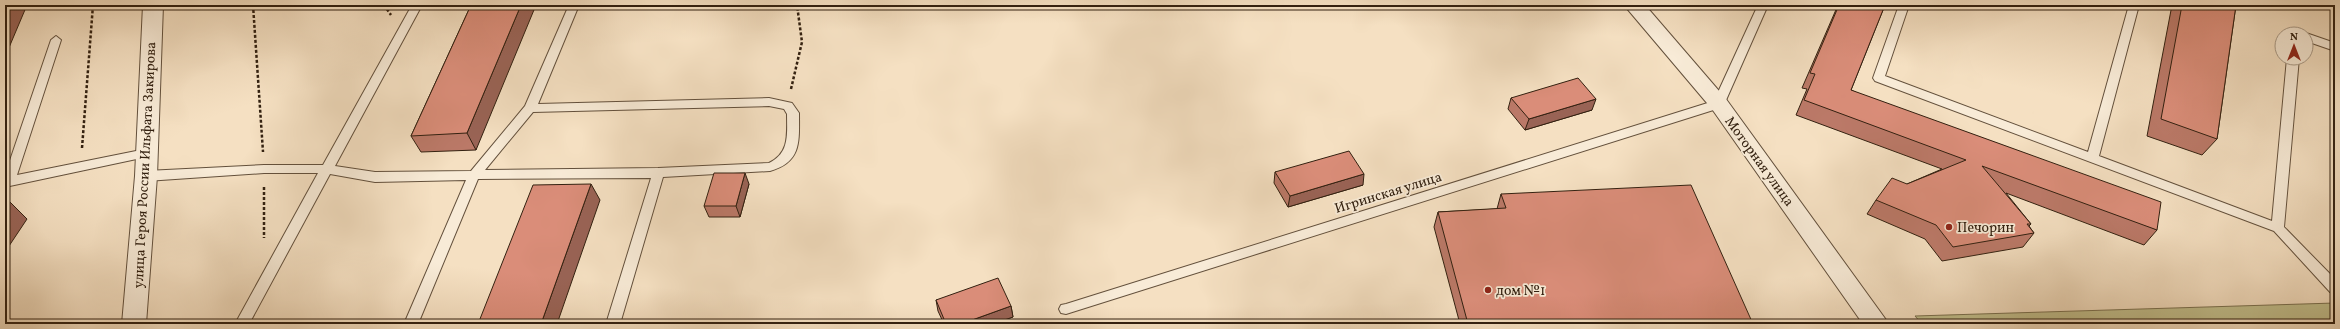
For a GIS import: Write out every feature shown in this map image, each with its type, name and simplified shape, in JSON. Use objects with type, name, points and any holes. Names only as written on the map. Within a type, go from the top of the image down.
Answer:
[{"type":"street","name":"улица Героя России Ильфата Закирова","points":[[134,324],[146,176],[153,5]]},
{"type":"street","name":"Моторная улица","points":[[1634,5],[1719,104],[1877,324]]},
{"type":"lane","points":[[242,324],[417,5]]},
{"type":"lane","points":[[410,324],[474,175],[530,108],[574,5]]},
{"type":"lane","points":[[1719,104],[1763,5]]},
{"type":"lane","points":[[1904,5],[1879,78],[2278,228],[2335,288]]},
{"type":"lane","points":[[2092,158],[2134,5]]},
{"type":"lane","points":[[7,181],[56,40]]},
{"type":"lane","points":[[2314,40],[2335,47]]},
{"type":"lane","points":[[2278,228],[2292,66]]},
{"type":"lane","points":[[146,176],[264,169],[326,169],[375,177],[658,173],[770,167],[779,163],[793,145],[793,113],[788,106],[769,102],[530,108]]},
{"type":"lane","name":"Игринская улица","points":[[1066,309],[1719,104]]},
{"type":"lane","points":[[7,181],[146,153]]},
{"type":"lane","points":[[613,324],[658,173]]},
{"type":"path","points":[[81,166],[93,5]]},
{"type":"path","points":[[788,106],[802,42],[797,5]]},
{"type":"shaded area","points":[[2335,303],[2335,324],[1922,324],[1915,316]]},
{"type":"building","points":[[471,5],[521,5],[467,133],[411,136]]},
{"type":"building","points":[[1839,5],[1885,5],[1851,90],[2161,202],[2157,230],[1982,166],[2031,224],[2027,224],[2034,233],[1953,247],[1936,225],[1876,200],[1892,178],[1907,184],[1966,160],[1804,100],[1815,74],[1810,73]]},
{"type":"building","points":[[2182,5],[2236,5],[2217,139],[2161,119]]},
{"type":"building","points":[[1578,78],[1596,99],[1529,119],[1511,98]]},
{"type":"building","points":[[1349,151],[1364,174],[1290,196],[1275,172]]},
{"type":"building","points":[[714,173],[745,173],[736,206],[704,206]]},
{"type":"building","points":[[591,184],[541,324],[478,324],[533,185]]},
{"type":"building","points":[[1691,185],[1753,324],[1468,324],[1438,212],[1506,208],[1501,194]]},
{"type":"building","points":[[10,202],[5,210],[5,203]]},
{"type":"building","points":[[998,278],[1011,306],[961,324],[946,324],[936,300]]},
{"type":"place","name":"Печорин","points":[[1949,227]]},
{"type":"place","name":"дом №1","points":[[1488,290]]}]
